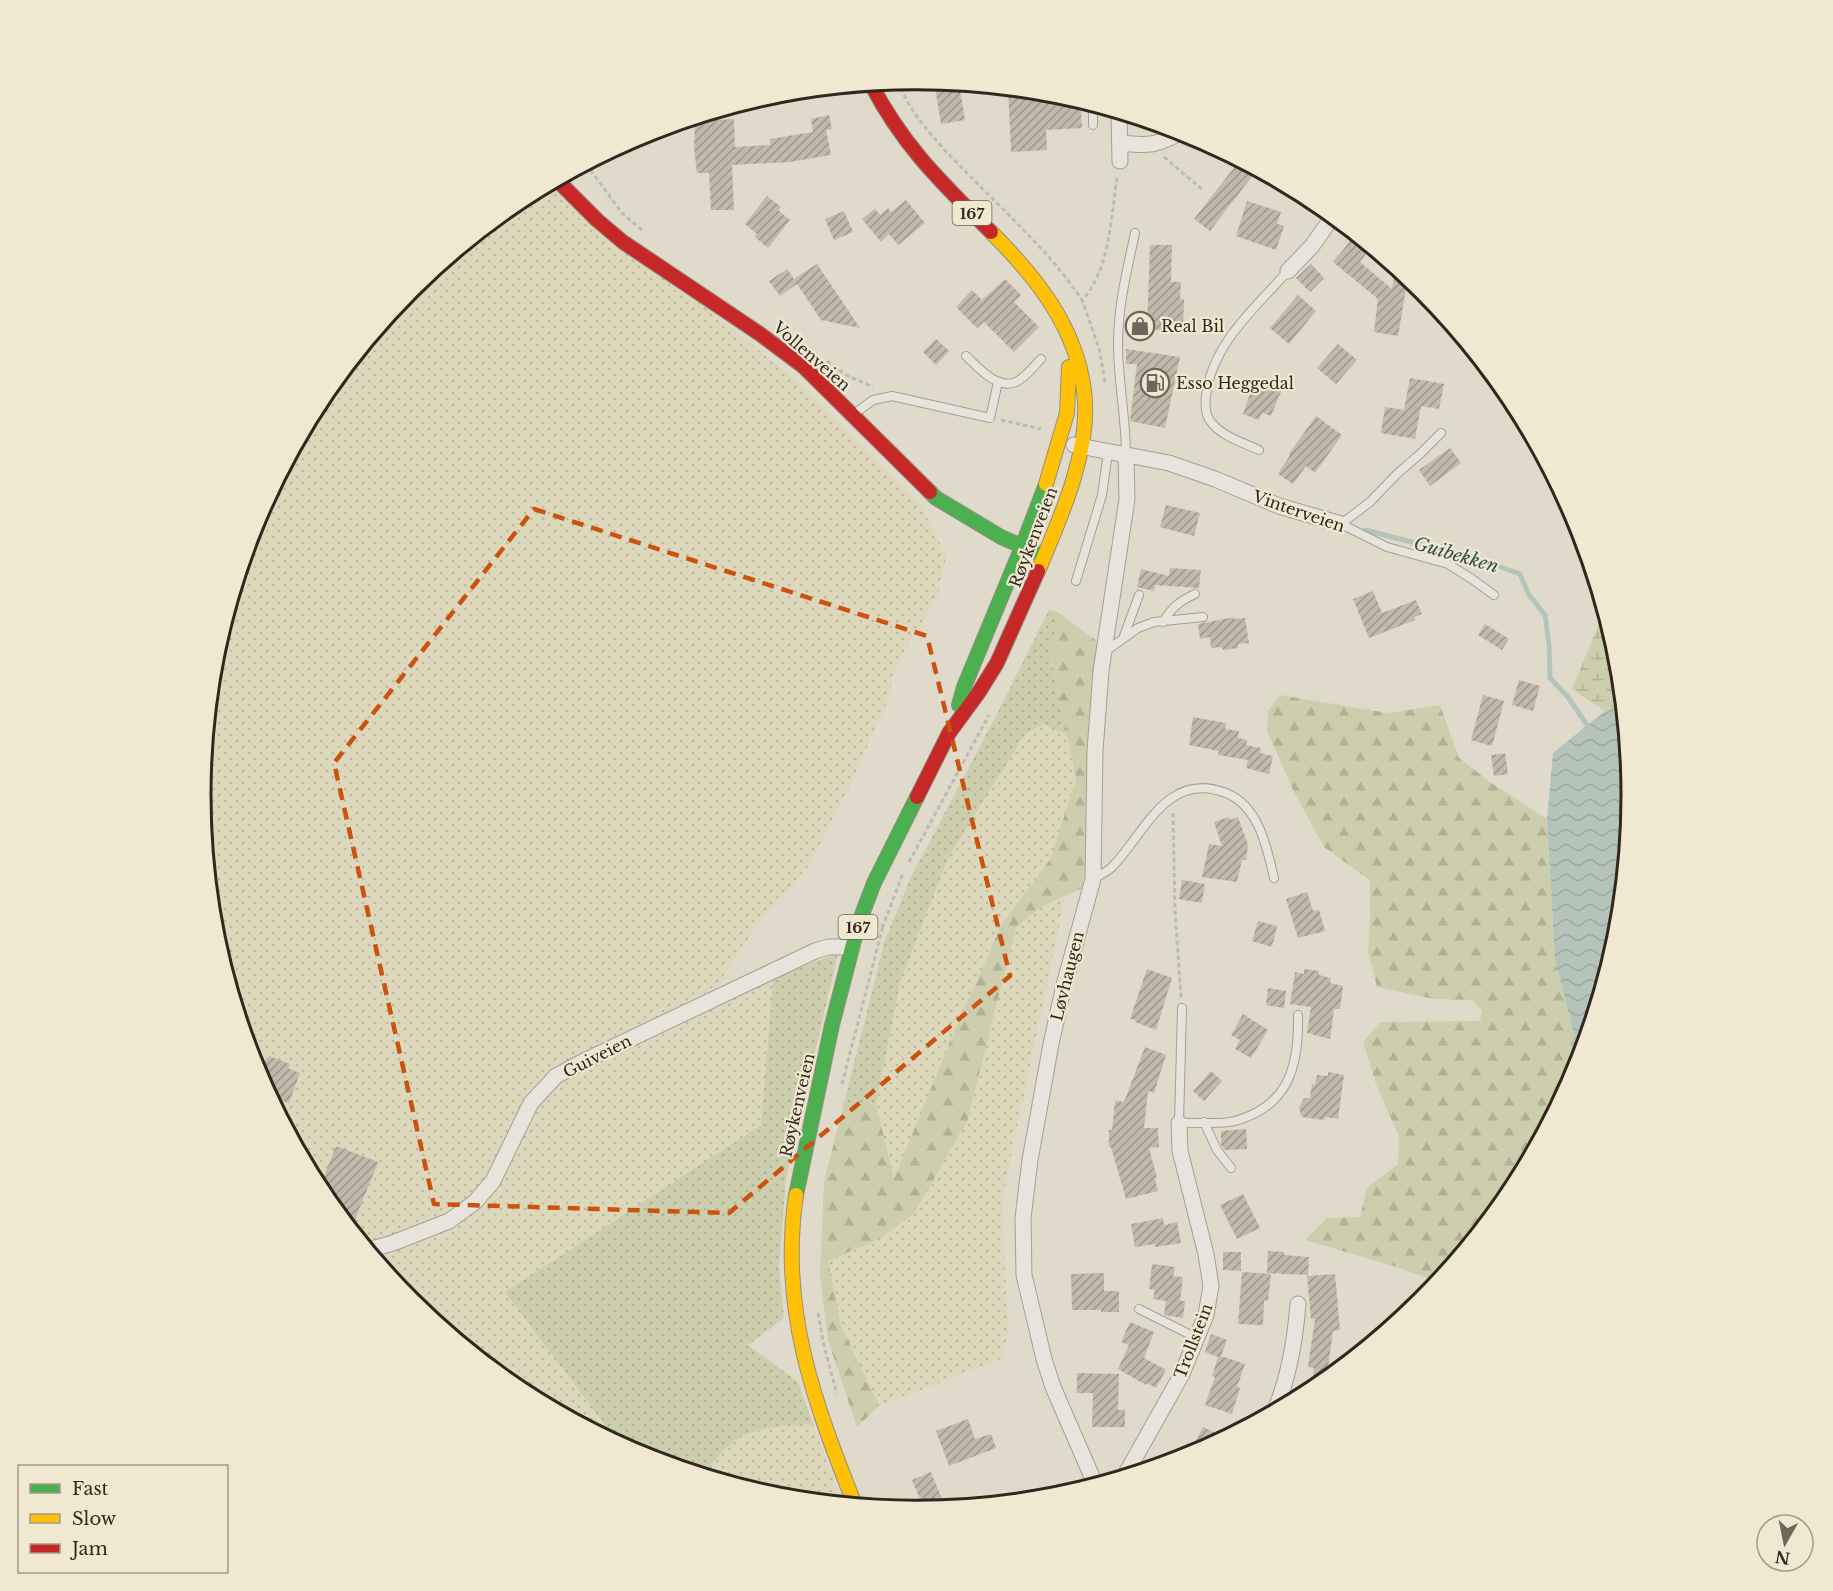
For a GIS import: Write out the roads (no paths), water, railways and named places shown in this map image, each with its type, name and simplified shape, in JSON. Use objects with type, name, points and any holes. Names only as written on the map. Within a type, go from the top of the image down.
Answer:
[{"type":"main road","name":"Røykenveien","points":[[875,92],[898,131],[928,170],[1037,282],[1058,314],[1082,373],[1084,388],[1085,415],[1080,446],[1068,494],[1044,556],[1024,606],[980,691],[952,726]]},
{"type":"main road","name":"Vollenveien","points":[[563,186],[604,227],[625,244],[785,351],[936,498],[994,532],[1044,556]]},
{"type":"main road","name":"Røykenveien","points":[[852,1497],[806,1371],[795,1317],[790,1261],[793,1205],[798,1178],[837,1003],[867,899],[887,854],[952,726],[964,687],[1040,502],[1067,413],[1070,344]]},
{"type":"street","points":[[1119,120],[1120,161]]},
{"type":"street","points":[[1120,143],[1139,145],[1159,143],[1170,137]]},
{"type":"street","points":[[1288,271],[1312,246],[1328,223]]},
{"type":"street","name":"Vinterveien","points":[[1059,442],[1169,463],[1215,479],[1279,507],[1341,524]]},
{"type":"street","name":"Løvhaugen","points":[[1093,1478],[1053,1387],[1044,1359],[1024,1275],[1023,1218],[1030,1160],[1051,1044],[1064,985],[1093,879],[1095,751],[1103,653],[1126,499],[1126,456]]},
{"type":"street","name":"Guiveien","points":[[375,1248],[449,1221],[475,1202],[493,1181],[531,1103],[556,1076],[815,951],[828,947],[852,947]]},
{"type":"street","name":"Trollstein","points":[[1129,1468],[1182,1374],[1206,1315],[1211,1286],[1206,1254],[1180,1151],[1179,1123]]},
{"type":"street","points":[[1278,1400],[1289,1369],[1298,1304]]},
{"type":"lane","points":[[1093,113],[1093,125]]},
{"type":"lane","points":[[1126,456],[1126,424],[1118,327],[1122,293],[1135,233]]},
{"type":"lane","points":[[1259,450],[1230,436],[1211,422],[1205,404],[1210,371],[1223,345],[1288,271]]},
{"type":"lane","points":[[966,356],[998,382],[1005,384],[1016,382],[1041,359]]},
{"type":"lane","points":[[852,415],[873,400],[892,396],[990,418],[998,382]]},
{"type":"lane","points":[[1341,524],[1370,502],[1396,474],[1441,433]]},
{"type":"lane","points":[[1076,581],[1102,495],[1108,452]]},
{"type":"lane","name":"Vinterveien","points":[[1341,524],[1387,547],[1448,564],[1494,596]]},
{"type":"lane","points":[[1162,621],[1180,601],[1195,594]]},
{"type":"lane","points":[[1123,638],[1140,595]]},
{"type":"lane","points":[[1103,653],[1138,628],[1162,621],[1203,617]]},
{"type":"lane","points":[[1093,879],[1112,868],[1148,819],[1172,796],[1186,791],[1212,787],[1233,796],[1251,813],[1266,843],[1274,878]]},
{"type":"lane","points":[[1182,1008],[1179,1123],[1234,1121],[1262,1109],[1285,1088],[1295,1061],[1299,1040],[1298,1016]]},
{"type":"lane","points":[[1204,1122],[1217,1150],[1231,1168]]},
{"type":"lane","points":[[1139,1309],[1197,1338]]},
{"type":"water","points":[[1616,709],[1620,749],[1622,796],[1616,888],[1598,978],[1585,1022],[1570,1059],[1574,1033],[1555,960],[1547,819],[1553,753],[1605,711]]},
{"type":"waterway","name":"Guibekken","points":[[1365,530],[1481,560],[1520,574],[1529,595],[1545,615],[1550,678],[1568,697],[1587,725]]},
{"type":"place","name":"Real Bil","points":[[1140,326]]},
{"type":"place","name":"Esso Heggedal","points":[[1155,383]]}]
